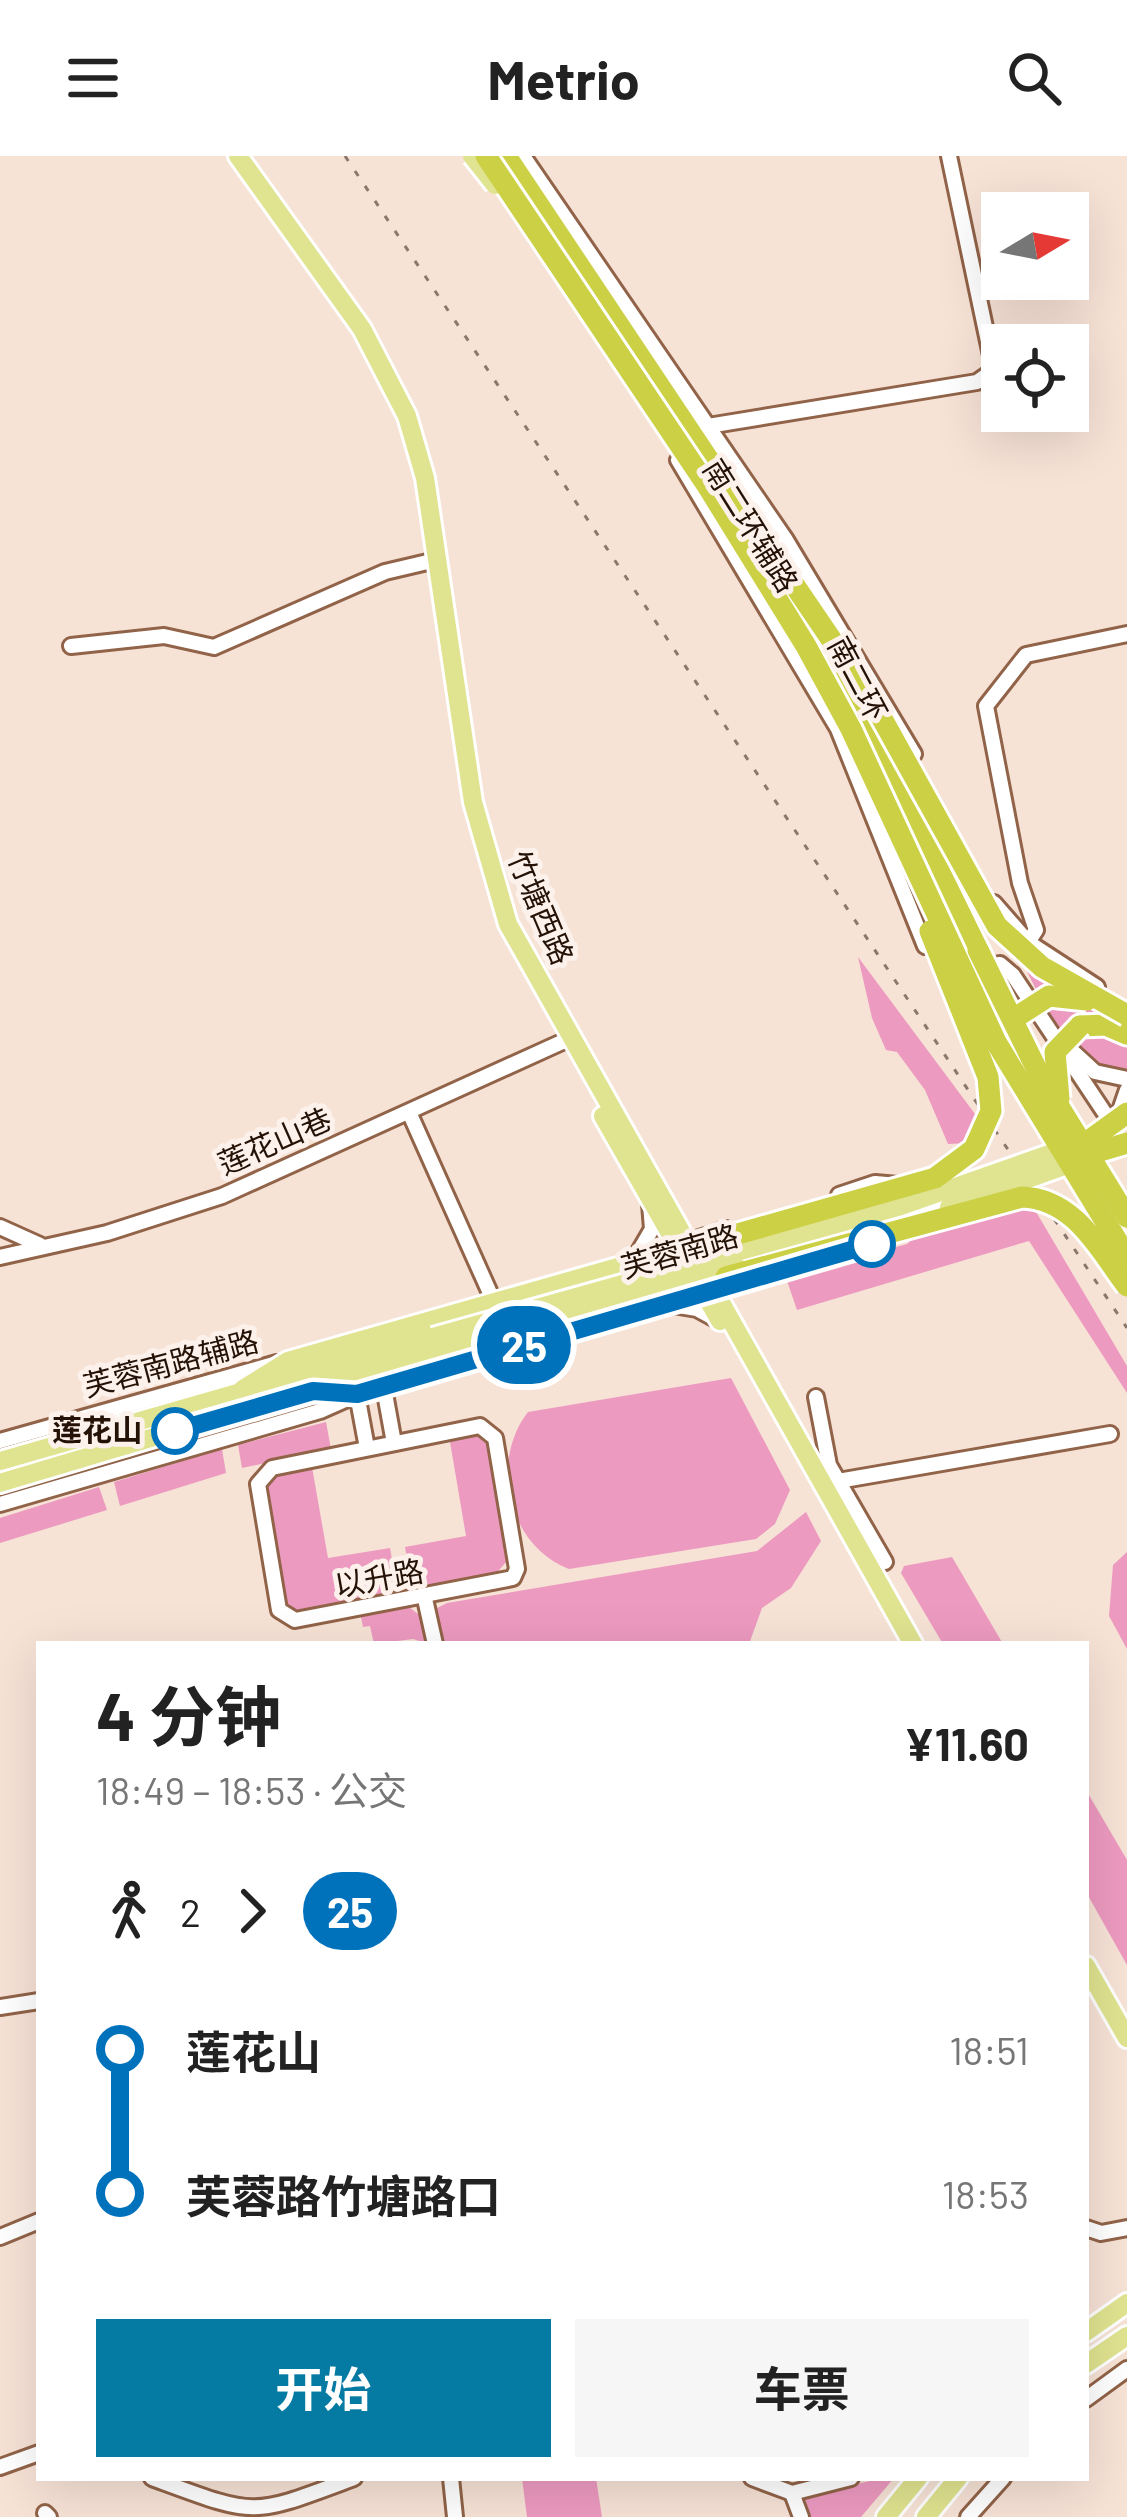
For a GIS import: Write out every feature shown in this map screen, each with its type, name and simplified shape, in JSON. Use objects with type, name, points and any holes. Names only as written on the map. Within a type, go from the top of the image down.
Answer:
[{"type":"highway","name":"南二环","points":[[486,156],[566,259],[795,586],[930,844],[1023,1046],[1109,1189],[1123,1239]]},
{"type":"highway","name":"南二环","points":[[506,156],[764,576],[881,795],[1017,1079],[1123,1239]]},
{"type":"highway","points":[[795,586],[868,695],[997,926],[1042,967],[1124,1009]]},
{"type":"highway","points":[[689,1247],[935,1178],[963,1161],[988,1124],[988,1077],[881,795]]},
{"type":"highway","points":[[1017,1079],[1012,1035],[1021,1014],[1035,1002],[1058,995],[1124,1009]]},
{"type":"highway","points":[[1065,1117],[1053,1064],[1060,1043],[1072,1031],[1093,1023],[1127,1034]]},
{"type":"highway","points":[[1098,1144],[1124,1134]]},
{"type":"highway","points":[[1109,1189],[1127,1207]]},
{"type":"highway","points":[[712,1285],[997,1200],[1022,1197],[1049,1202],[1076,1218],[1127,1286]]},
{"type":"main road","name":"竹塘西路","points":[[228,156],[380,376],[411,452],[473,802],[494,888],[536,976],[678,1219],[689,1247]]},
{"type":"main road","name":"竹塘西路","points":[[238,156],[388,372],[418,448],[478,862],[502,928],[647,1193],[712,1285],[900,1641]]},
{"type":"main road","points":[[474,156],[566,259]]},
{"type":"main road","points":[[521,156],[566,259]]},
{"type":"main road","name":"芙蓉南路","points":[[0,1461],[243,1389],[435,1345],[916,1217],[1098,1144]]},
{"type":"main road","points":[[243,1389],[288,1360],[689,1247]]},
{"type":"main road","points":[[0,1483],[313,1391],[356,1386],[656,1306],[712,1285]]},
{"type":"main road","name":"竹塘西路","points":[[728,1322],[911,1641]]},
{"type":"main road","name":"芙蓉南路","points":[[382,1378],[435,1345]]},
{"type":"main road","points":[[1089,1953],[1127,2020]]},
{"type":"main road","points":[[1089,1971],[1127,2038]]},
{"type":"main road","points":[[1089,2330],[1127,2302]]},
{"type":"main road","points":[[1089,2362],[1127,2336]]},
{"type":"main road","points":[[886,2517],[916,2481]]},
{"type":"main road","points":[[926,2517],[956,2481]]},
{"type":"street","name":"南二环辅路","points":[[474,156],[640,400],[806,670],[869,797],[927,951],[941,967],[957,974],[993,964],[1007,969],[1124,1134]]},
{"type":"street","name":"南二环辅路","points":[[521,156],[830,607],[988,893],[1029,988],[1073,1054],[1095,1072],[1127,1079]]},
{"type":"street","points":[[708,426],[977,382],[994,370],[949,156]]},
{"type":"street","points":[[70,646],[164,636],[214,647],[386,572],[433,561]]},
{"type":"street","points":[[1028,942],[1036,930],[1020,883],[986,706],[1026,655],[1127,634]]},
{"type":"street","points":[[988,893],[1028,942],[1124,1009]]},
{"type":"street","name":"莲花山巷","points":[[0,1258],[185,1210],[562,1042]]},
{"type":"street","points":[[1124,1134],[1127,1090]]},
{"type":"street","points":[[409,1112],[494,1302]]},
{"type":"street","points":[[712,1285],[735,1263],[1005,1180]]},
{"type":"street","points":[[689,1247],[875,1183],[938,1203]]},
{"type":"street","points":[[632,1261],[652,1229],[647,1193]]},
{"type":"street","points":[[689,1247],[733,1258],[938,1203]]},
{"type":"street","points":[[0,1227],[40,1245]]},
{"type":"street","points":[[656,1306],[688,1306],[728,1322]]},
{"type":"street","name":"芙蓉南路辅路","points":[[0,1444],[288,1360]]},
{"type":"street","points":[[382,1378],[394,1442]]},
{"type":"street","points":[[0,1504],[320,1411],[356,1386],[367,1448]]},
{"type":"street","points":[[816,1397],[829,1465],[885,1562]]},
{"type":"street","name":"以升路","points":[[480,1426],[495,1438],[517,1569],[513,1578],[295,1620],[279,1610],[258,1484],[262,1474],[394,1442],[480,1426]]},
{"type":"street","points":[[838,1481],[1110,1434]]},
{"type":"street","points":[[0,1444],[71,1440]]},
{"type":"street","points":[[425,1598],[434,1641]]},
{"type":"street","points":[[0,2007],[36,2001]]},
{"type":"street","points":[[0,2237],[36,2222]]},
{"type":"street","points":[[1089,2229],[1102,2233],[1127,2228]]},
{"type":"street","points":[[1089,2397],[1127,2369]]},
{"type":"street","points":[[0,2467],[36,2454]]},
{"type":"street","points":[[159,2481],[228,2511],[261,2517],[347,2481]]},
{"type":"street","points":[[452,2481],[454,2517]]},
{"type":"street","points":[[760,2481],[792,2494],[840,2481]]},
{"type":"street","points":[[968,2517],[1000,2481]]},
{"type":"street","points":[[792,2494],[800,2517]]},
{"type":"shaded area","points":[[858,957],[981,1122],[971,1143],[948,1144],[925,1090],[897,1052],[886,1050],[872,1018]]},
{"type":"shaded area","points":[[1022,962],[1127,1021],[1127,1072],[1107,1067],[1075,1046],[1051,1016]]},
{"type":"shaded area","points":[[1032,1205],[1127,1366],[1127,1393],[1029,1241],[797,1310],[786,1278],[907,1244],[927,1225]]},
{"type":"shaded area","points":[[731,1378],[790,1490],[775,1524],[756,1539],[569,1569],[531,1542],[511,1501],[508,1478],[509,1454],[528,1412]]},
{"type":"shaded area","points":[[326,1422],[331,1449],[242,1468],[238,1445]]},
{"type":"shaded area","points":[[475,1432],[487,1443],[507,1561],[494,1576],[412,1590],[405,1547],[466,1536],[449,1436]]},
{"type":"shaded area","points":[[222,1449],[226,1473],[120,1506],[114,1482]]},
{"type":"shaded area","points":[[312,1467],[328,1558],[390,1548],[398,1594],[292,1612],[282,1607],[263,1493],[274,1473]]},
{"type":"shaded area","points":[[99,1487],[107,1510],[0,1543],[0,1518]]},
{"type":"shaded area","points":[[806,1512],[821,1541],[791,1588],[762,1608],[750,1641],[441,1641],[437,1608],[447,1603],[757,1551]]},
{"type":"shaded area","points":[[1127,1552],[1127,1649],[1109,1616],[1113,1565]]},
{"type":"shaded area","points":[[952,1557],[1001,1641],[941,1641],[901,1573],[904,1566]]},
{"type":"shaded area","points":[[409,1607],[422,1617],[428,1641],[373,1641],[370,1626],[363,1627],[361,1617]]},
{"type":"shaded area","points":[[1089,1795],[1127,1860],[1127,1965],[1089,1897]]},
{"type":"shaded area","points":[[522,2481],[596,2481],[602,2517],[527,2517]]},
{"type":"shaded area","points":[[870,2481],[891,2481],[861,2517],[811,2517],[804,2496]]},
{"type":"railway","points":[[345,156],[1127,1328]]},
{"type":"bus line","name":"25","points":[[175,1431],[313,1391],[357,1394],[872,1244]]},
{"type":"place","name":"莲花山","points":[[175,1431]]}]
